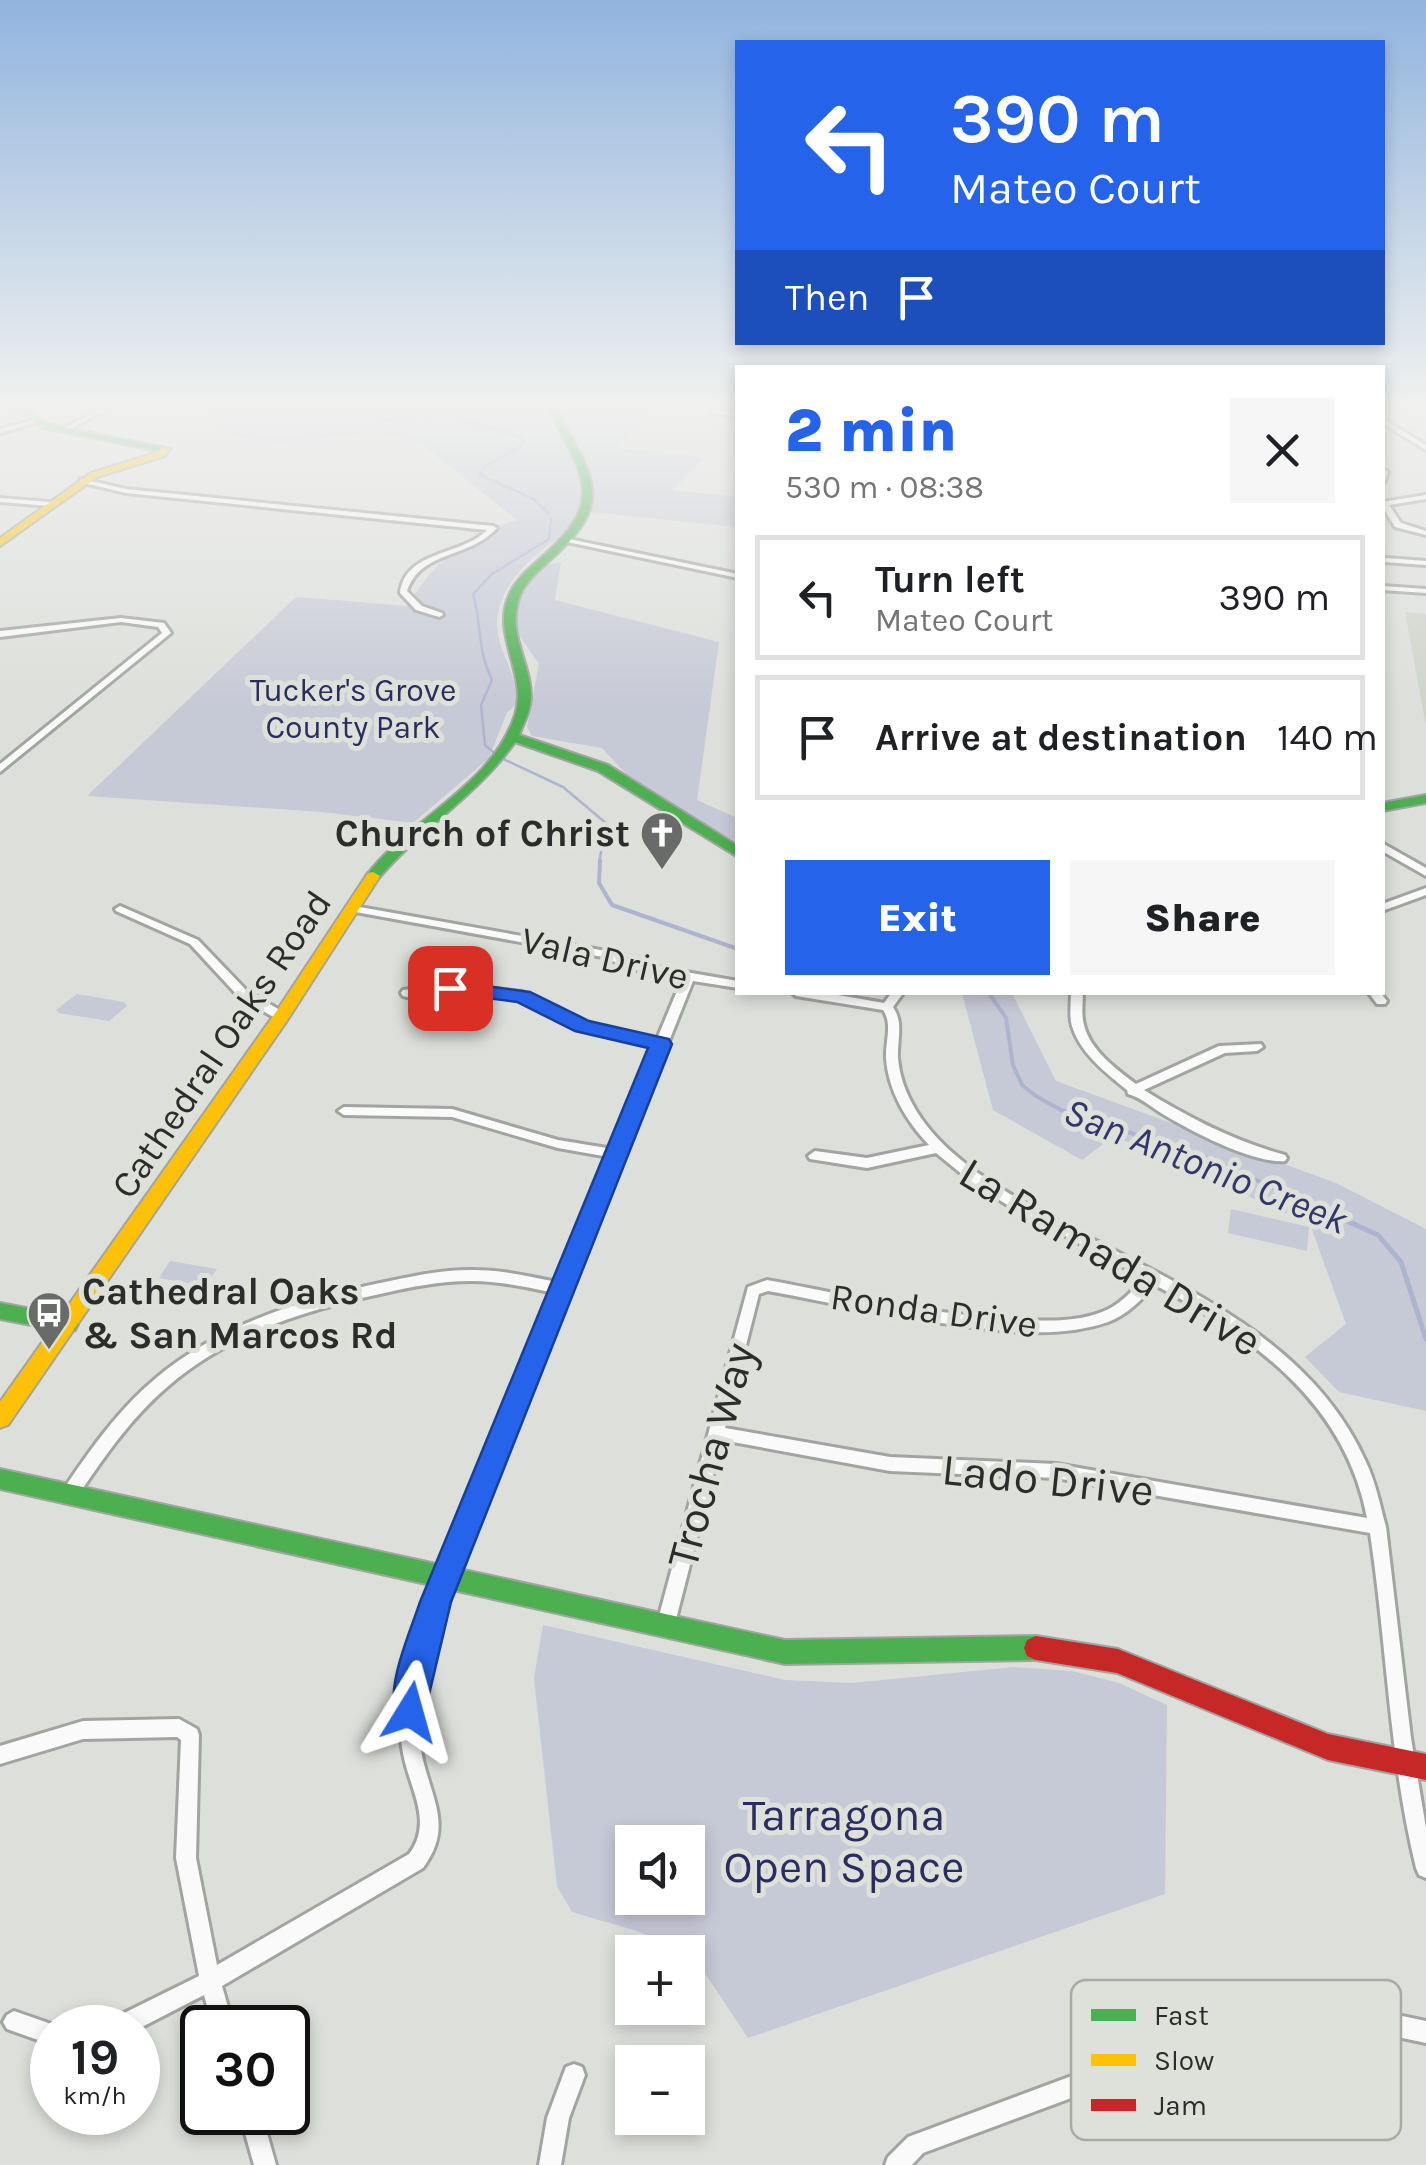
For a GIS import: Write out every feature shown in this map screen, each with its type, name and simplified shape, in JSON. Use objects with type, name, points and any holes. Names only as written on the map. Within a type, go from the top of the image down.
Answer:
[{"type":"main road","points":[[0,543],[42,510]]},
{"type":"main road","name":"Cathedral Oaks Road","points":[[0,1419],[391,853],[485,768],[508,742],[528,690],[510,623],[510,606],[534,567],[567,540],[588,510]]},
{"type":"main road","points":[[508,742],[554,746],[605,766],[735,852]]},
{"type":"main road","points":[[1385,799],[1426,792]]},
{"type":"main road","points":[[1385,806],[1426,799]]},
{"type":"main road","points":[[0,1311],[68,1324]]},
{"type":"main road","points":[[0,1479],[785,1652],[848,1657],[986,1645],[1090,1654],[1227,1702],[1316,1743],[1426,1768]]},
{"type":"street","points":[[315,510],[493,528],[480,540],[432,560],[406,578],[402,591],[406,599],[439,615]]},
{"type":"street","points":[[1388,510],[1398,525],[1426,533]]},
{"type":"street","points":[[567,540],[735,575]]},
{"type":"street","points":[[1385,561],[1426,563]]},
{"type":"street","points":[[1385,588],[1426,591]]},
{"type":"street","points":[[0,634],[137,620],[161,624],[167,634],[0,769]]},
{"type":"street","points":[[1385,848],[1426,874]]},
{"type":"street","points":[[1385,907],[1426,891]]},
{"type":"street","points":[[120,909],[194,942],[244,994],[282,1016]]},
{"type":"street","name":"Vala Drive","points":[[354,909],[606,954],[636,967],[735,984]]},
{"type":"street","points":[[160,2007],[416,1861],[429,1848],[433,1831],[412,1752],[410,1712],[416,1666],[445,1580],[688,978]]},
{"type":"street","points":[[407,993],[470,988],[522,996],[582,1026],[661,1044]]},
{"type":"street","points":[[814,995],[887,1007],[897,995]]},
{"type":"street","points":[[1077,995],[1078,1026],[1084,1040],[1111,1074],[1132,1091],[1247,1148],[1280,1158]]},
{"type":"street","name":"La Ramada Drive","points":[[887,1007],[894,1017],[890,1050],[894,1078],[912,1116],[937,1148],[997,1194],[1256,1338],[1312,1390],[1352,1448],[1378,1527],[1405,1764],[1426,1868]]},
{"type":"street","points":[[1132,1091],[1224,1049],[1257,1047]]},
{"type":"street","points":[[344,1110],[452,1113],[558,1144],[618,1154]]},
{"type":"street","points":[[815,1156],[867,1163],[937,1148]]},
{"type":"street","points":[[69,1495],[108,1435],[146,1393],[190,1358],[256,1324],[360,1293],[452,1277],[487,1276],[564,1289]]},
{"type":"street","name":"Ronda Drive","points":[[759,1287],[1039,1328],[1104,1318],[1122,1308],[1154,1278]]},
{"type":"street","name":"Trocha Way","points":[[665,1627],[753,1291],[759,1287]]},
{"type":"street","name":"Lado Drive","points":[[717,1432],[890,1464],[1056,1471],[1378,1527]]},
{"type":"street","points":[[0,1755],[83,1730],[179,1728],[190,1735],[186,1858],[217,2005]]},
{"type":"street","points":[[14,2022],[30,2027]]},
{"type":"street","points":[[1401,2027],[1426,2032]]},
{"type":"street","points":[[550,2165],[558,2118],[574,2075]]},
{"type":"street","points":[[896,2165],[916,2145],[1071,2087]]},
{"type":"street","points":[[256,2135],[264,2165]]},
{"type":"shaded area","points":[[1405,612],[1426,614],[1426,726]]},
{"type":"green space","name":"Tucker's Grove County Park","points":[[504,510],[735,510],[735,527],[591,512],[532,559],[504,595],[497,623],[514,683],[515,706],[507,712],[489,758],[413,823],[322,812],[87,796],[296,597],[408,606],[428,577],[454,552],[483,533],[517,520]]},
{"type":"green space","points":[[561,562],[555,600],[719,642],[697,800],[735,817],[735,841],[639,788],[602,748],[532,736],[527,727],[539,664],[509,620],[534,567]]},
{"type":"green space","points":[[77,994],[124,1002],[127,1006],[109,1021],[56,1010]]},
{"type":"green space","points":[[963,995],[1013,995],[1056,1081],[1336,1183],[1426,1229],[1426,1411],[1339,1392],[1305,1357],[1346,1324],[1310,1224],[1114,1136],[1082,1160],[993,1110]]},
{"type":"green space","points":[[1231,1209],[1309,1227],[1307,1251],[1228,1233]]},
{"type":"green space","points":[[170,1261],[217,1269],[205,1286],[159,1278]]},
{"type":"green space","name":"Tarragona Open Space","points":[[543,1625],[785,1680],[852,1683],[1013,1667],[1072,1671],[1119,1683],[1167,1705],[1165,1894],[748,2038],[705,1973],[705,1935],[646,1935],[572,1912],[557,1886],[534,1678]]},
{"type":"waterway","name":"San Antonio Creek","points":[[545,510],[548,513]]},
{"type":"waterway","name":"San Antonio Creek","points":[[551,519],[549,539],[492,574],[473,594],[484,658],[492,680],[481,705],[485,745],[499,757],[563,787],[607,824],[599,862]]},
{"type":"waterway","name":"San Antonio Creek","points":[[600,860],[599,883],[612,905],[735,948]]},
{"type":"waterway","name":"San Antonio Creek","points":[[990,995],[1006,1018],[1013,1065],[1022,1085],[1036,1096],[1061,1110],[1210,1159],[1282,1192]]},
{"type":"waterway","name":"San Antonio Creek","points":[[1276,1189],[1378,1235],[1401,1262],[1426,1339]]},
{"type":"traffic: fast","points":[[373,876],[411,836],[476,781],[511,739],[525,699],[510,629],[512,601],[525,578],[568,539],[586,510]]},
{"type":"traffic: fast","points":[[512,737],[603,768],[735,851]]},
{"type":"traffic: fast","points":[[1385,806],[1426,799]]},
{"type":"traffic: fast","points":[[0,1311],[68,1324]]},
{"type":"traffic: fast","points":[[0,1479],[785,1652],[1036,1648]]},
{"type":"traffic: slow","points":[[0,543],[46,510]]},
{"type":"traffic: slow","points":[[0,1419],[282,1015],[373,876]]},
{"type":"traffic: jam","points":[[1036,1648],[1118,1661],[1328,1747],[1426,1767]]},
{"type":"place","name":"Church of Christ","points":[[662,871]]},
{"type":"place","name":"Cathedral Oaks & San Marcos Rd","points":[[49,1351]]},
{"type":"route","points":[[410,1712],[416,1666],[436,1602],[661,1044],[582,1026],[522,996],[450,988]]}]
